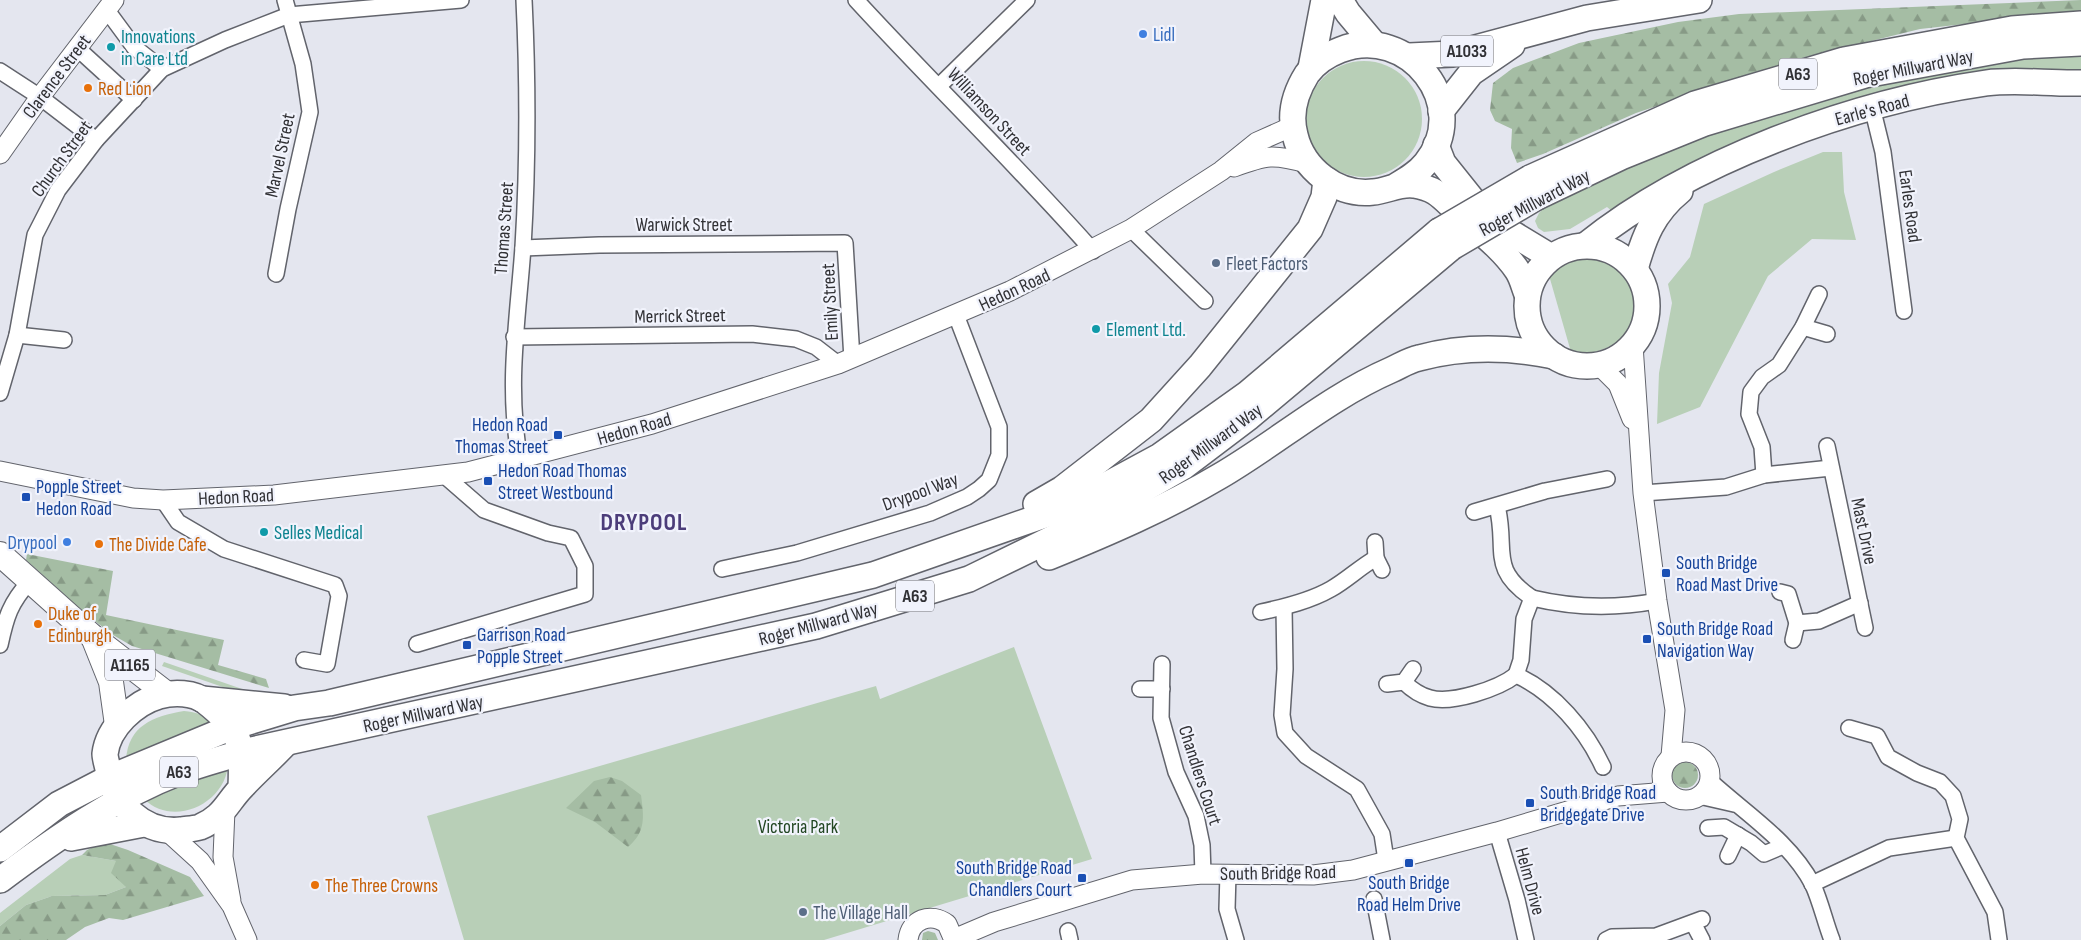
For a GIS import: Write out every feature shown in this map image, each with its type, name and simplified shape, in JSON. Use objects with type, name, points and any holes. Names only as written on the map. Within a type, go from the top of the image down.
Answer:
[{"type":"highway","name":"A1033","points":[[1311,68],[1329,54],[1351,45],[1374,44],[1392,48],[1408,56],[1424,71],[1432,84],[1441,111],[1436,145],[1420,169],[1396,186],[1373,192],[1348,190],[1326,180],[1308,163],[1297,146],[1292,126],[1293,105],[1300,86],[1311,68],[1324,0]]},
{"type":"highway","points":[[1340,0],[1348,13],[1374,44]]},
{"type":"highway","name":"A1033","points":[[1408,56],[1453,54],[1524,37],[1587,18],[1699,0]]},
{"type":"highway","name":"Roger Millward Way","points":[[0,849],[107,766],[294,708],[338,700],[873,575],[1062,508],[1160,456],[1247,394],[1446,239],[1534,188],[1695,104],[1844,60],[2012,29],[2081,24]]},
{"type":"highway","name":"A1033","points":[[1441,111],[1471,74],[1524,37]]},
{"type":"highway","name":"Roger Millward Way","points":[[1534,188],[1621,157],[1705,123],[1865,74],[2023,46],[2081,42]]},
{"type":"highway","name":"Earle's Road","points":[[1586,245],[1615,222],[1654,197],[1758,148],[1825,122],[1872,107],[1987,83],[2081,83]]},
{"type":"highway","name":"Earle's Road","points":[[2056,84],[2081,98]]},
{"type":"highway","points":[[1436,145],[1443,163],[1486,218],[1550,258]]},
{"type":"highway","name":"Earle's Road","points":[[1635,269],[1644,238],[1664,204],[1698,176]]},
{"type":"highway","name":"A63","points":[[964,544],[1062,489],[1151,420],[1200,366],[1310,229],[1324,197],[1326,180]]},
{"type":"highway","points":[[1396,186],[1413,185],[1434,191],[1492,242],[1518,270],[1527,294],[1527,312],[1531,330],[1541,345],[1554,356],[1568,363],[1583,366],[1598,365],[1623,354],[1633,345],[1643,327],[1647,307],[1644,287],[1635,269],[1621,256],[1613,252],[1604,248],[1586,245],[1567,248],[1550,258],[1536,274],[1527,294]]},
{"type":"highway","name":"Roger Millward Way","points":[[0,880],[49,844],[119,800],[181,771],[242,752],[286,744],[816,626],[968,579],[1090,520],[1183,467],[1249,417],[1446,239]]},
{"type":"highway","name":"A63","points":[[816,626],[985,584],[1121,528],[1221,475],[1329,403],[1376,376],[1418,358],[1482,349],[1518,349],[1554,356]]},
{"type":"highway","points":[[167,694],[144,701],[117,725],[107,766],[119,800],[144,824],[167,832],[199,828],[225,810],[241,787],[286,744]]},
{"type":"highway","name":"Roger Millward Way","points":[[167,694],[189,694],[202,699],[294,708]]},
{"type":"highway","points":[[202,699],[223,715],[232,727],[242,752],[241,787]]},
{"type":"highway","name":"Roger Millward Way","points":[[49,844],[120,827],[144,824]]},
{"type":"main road","name":"A1165","points":[[0,554],[93,637],[167,694]]},
{"type":"main road","name":"A1165","points":[[93,637],[110,682],[117,725]]},
{"type":"street","name":"Marvel Street","points":[[276,274],[288,209],[310,112],[303,64],[285,0]]},
{"type":"street","name":"Church Street","points":[[0,393],[18,335],[35,235],[58,190],[96,140],[162,69],[224,40],[289,15],[412,2],[461,0]]},
{"type":"street","name":"Thomas Street","points":[[520,459],[515,434],[514,337],[522,248],[527,147],[524,0]]},
{"type":"street","name":"Williamson Street","points":[[856,0],[1093,251]]},
{"type":"street","points":[[939,86],[1021,2]]},
{"type":"street","points":[[110,5],[134,47],[162,69]]},
{"type":"street","name":"Clarence Street","points":[[0,154],[40,96],[110,5]]},
{"type":"street","points":[[77,48],[134,100]]},
{"type":"street","points":[[0,71],[40,96],[96,140]]},
{"type":"street","name":"Earles Road","points":[[1872,107],[1883,152],[1904,312]]},
{"type":"street","name":"Hedon Road","points":[[0,471],[133,498],[163,500],[274,495],[445,476],[520,459],[652,424],[845,361],[956,315],[1093,251],[1221,171],[1257,142],[1292,126]]},
{"type":"street","name":"Hedon Road","points":[[1221,171],[1263,156],[1286,158],[1308,163]]},
{"type":"street","points":[[1131,229],[1205,301]]},
{"type":"street","name":"Warwick Street","points":[[522,248],[599,245],[845,243]]},
{"type":"street","name":"Emily Street","points":[[845,243],[845,361]]},
{"type":"street","points":[[1764,475],[1762,447],[1749,414],[1751,392],[1762,377],[1779,365],[1803,327],[1819,294]]},
{"type":"street","name":"Drypool Way","points":[[722,569],[797,553],[930,513],[980,489],[989,480],[999,455],[999,427],[956,315]]},
{"type":"street","points":[[1803,327],[1827,334]]},
{"type":"street","name":"Merrick Street","points":[[514,337],[752,334],[796,339],[845,361]]},
{"type":"street","points":[[18,335],[64,340]]},
{"type":"street","points":[[1633,345],[1643,493],[1657,601],[1675,710],[1693,752]]},
{"type":"street","points":[[1598,365],[1618,384],[1638,432]]},
{"type":"street","name":"Mast Drive","points":[[1827,446],[1842,526],[1849,545],[1865,628]]},
{"type":"street","points":[[1643,493],[1726,487],[1764,475],[1831,468]]},
{"type":"street","points":[[417,644],[585,594],[585,566],[571,538],[548,533],[484,510],[445,476]]},
{"type":"street","points":[[1474,512],[1545,491],[1607,479]]},
{"type":"street","points":[[163,500],[178,522],[224,549],[335,584],[339,596],[327,664],[304,660]]},
{"type":"street","points":[[1497,506],[1502,530],[1501,562],[1513,584],[1532,598],[1577,606],[1606,607],[1626,607],[1657,601]]},
{"type":"street","points":[[1261,612],[1284,608],[1331,589],[1379,564],[1375,542]]},
{"type":"street","points":[[0,645],[7,613],[17,595],[30,581]]},
{"type":"street","points":[[1780,592],[1788,594],[1797,623],[1793,640]]},
{"type":"street","points":[[1404,682],[1417,694],[1432,699],[1446,699],[1501,685],[1516,675],[1521,660],[1524,619],[1532,598]]},
{"type":"street","points":[[1797,623],[1819,621],[1860,603]]},
{"type":"street","points":[[1284,608],[1285,669],[1282,715],[1285,733],[1306,756],[1357,789],[1382,834],[1386,860]]},
{"type":"street","name":"Chandlers Court","points":[[1162,664],[1161,718],[1176,772],[1196,816],[1202,845],[1203,874]]},
{"type":"street","points":[[1387,684],[1404,682],[1413,669]]},
{"type":"street","points":[[1516,675],[1535,684],[1564,712],[1590,741],[1603,768]]},
{"type":"street","points":[[1140,689],[1162,689]]},
{"type":"street","points":[[1666,764],[1678,752],[1693,752],[1700,756],[1709,767],[1705,789],[1693,799],[1680,799],[1668,792],[1662,779],[1675,710]]},
{"type":"street","points":[[1849,728],[1880,730],[1888,756],[1917,773],[1940,782],[1953,796],[1960,819],[1956,838],[1995,912],[1999,940]]},
{"type":"street","name":"South Bridge Road","points":[[1618,796],[1666,764]]},
{"type":"street","points":[[1705,789],[1736,805],[1764,826],[1783,846],[1812,884],[1832,940]]},
{"type":"street","name":"South Bridge Road","points":[[905,938],[914,924],[925,918],[941,920],[952,934],[1132,880],[1228,873],[1312,876],[1353,870],[1497,832],[1618,796],[1668,792]]},
{"type":"street","points":[[225,810],[223,856],[232,906]]},
{"type":"street","points":[[1708,828],[1724,827],[1764,854],[1783,846]]},
{"type":"street","points":[[167,832],[200,861],[232,906],[247,940]]},
{"type":"street","name":"Helm Drive","points":[[1497,832],[1518,900],[1526,940]]},
{"type":"street","points":[[1728,856],[1738,835]]},
{"type":"street","points":[[1812,884],[1890,848],[1956,838]]},
{"type":"street","points":[[1228,873],[1228,909],[1236,940]]},
{"type":"street","points":[[1374,899],[1382,940]]},
{"type":"street","points":[[1606,940],[1612,937],[1644,939],[1697,921],[1702,940]]},
{"type":"green space","points":[[2081,0],[2081,11],[1920,29],[1794,60],[1636,113],[1543,154],[1517,163],[1511,148],[1512,129],[1495,121],[1490,110],[1493,83],[1513,68],[1579,43],[1678,22],[1739,14]]},
{"type":"green space","points":[[2081,52],[2081,75],[1954,80],[1614,213],[1607,207],[1570,229],[1544,232],[1538,228],[1535,221],[1539,213],[1550,202],[1602,176],[1703,135],[1880,83],[2028,57]]},
{"type":"green space","points":[[1364,61],[1386,65],[1405,78],[1418,97],[1422,119],[1418,141],[1405,160],[1386,173],[1364,177],[1342,173],[1323,160],[1310,141],[1306,119],[1310,97],[1323,78],[1342,65]]},
{"type":"green space","points":[[1823,152],[1842,152],[1844,192],[1856,240],[1812,239],[1768,276],[1700,407],[1657,424],[1659,373],[1672,303],[1668,284],[1690,257],[1704,204]]},
{"type":"green space","points":[[1542,251],[1559,267],[1570,262],[1588,258],[1603,260],[1615,266],[1625,276],[1631,288],[1634,301],[1633,315],[1629,328],[1620,340],[1605,348],[1573,359]]},
{"type":"green space","points":[[27,554],[113,571],[106,615],[224,640],[218,665],[266,679],[269,688],[132,646],[113,635],[87,615],[26,560]]},
{"type":"green space","name":"Victoria Park","points":[[1014,647],[1092,859],[824,940],[464,940],[427,816],[876,686],[880,699]]},
{"type":"green space","points":[[164,662],[245,690],[243,694],[162,666]]},
{"type":"green space","points":[[184,711],[201,715],[213,727],[126,760],[132,739],[144,725],[162,716]]},
{"type":"green space","points":[[228,762],[226,776],[219,789],[197,807],[184,811],[170,812],[156,808],[144,799]]},
{"type":"green space","points":[[1685,762],[1694,766],[1698,775],[1694,784],[1685,788],[1676,784],[1672,775],[1676,766]]},
{"type":"green space","points":[[610,777],[622,781],[641,795],[643,817],[641,830],[628,847],[595,822],[566,808],[594,781]]},
{"type":"green space","points":[[104,842],[128,850],[190,877],[204,896],[123,920],[109,918],[85,927],[66,940],[0,940],[0,926],[26,905],[52,896],[105,895],[126,887],[111,873],[116,861],[82,855],[87,850]]},
{"type":"green space","points":[[82,855],[116,861],[126,887],[105,895],[52,896],[26,905],[0,926],[0,913],[70,859]]},
{"type":"green space","points":[[928,931],[935,933],[938,940],[922,940],[923,933]]},
{"type":"place","name":"Lidl","points":[[1143,34]]},
{"type":"place","name":"Innovations in Care Ltd","points":[[111,47]]},
{"type":"place","name":"Red Lion","points":[[88,88]]},
{"type":"place","name":"Fleet Factors","points":[[1216,263]]},
{"type":"place","name":"Element Ltd.","points":[[1096,329]]},
{"type":"place","name":"Hedon Road Thomas Street","points":[[558,435]]},
{"type":"place","name":"Hedon Road Thomas Street Westbound","points":[[488,481]]},
{"type":"place","name":"Popple Street Hedon Road","points":[[26,497]]},
{"type":"place","name":"Selles Medical","points":[[264,532]]},
{"type":"place","name":"Drypool","points":[[67,542]]},
{"type":"place","name":"The Divide Cafe","points":[[99,544]]},
{"type":"place","name":"South Bridge Road Mast Drive","points":[[1666,573]]},
{"type":"place","name":"Duke of Edinburgh","points":[[38,624]]},
{"type":"place","name":"South Bridge Road Navigation Way","points":[[1647,639]]},
{"type":"place","name":"Garrison Road Popple Street","points":[[467,645]]},
{"type":"place","name":"South Bridge Road Bridgegate Drive","points":[[1530,803]]},
{"type":"place","name":"South Bridge Road Helm Drive","points":[[1409,863]]},
{"type":"place","name":"South Bridge Road Chandlers Court","points":[[1082,878]]},
{"type":"place","name":"The Three Crowns","points":[[315,885]]},
{"type":"place","name":"The Village Hall","points":[[803,912]]},
{"type":"district","name":"DRYPOOL","points":[[644,522]]}]
